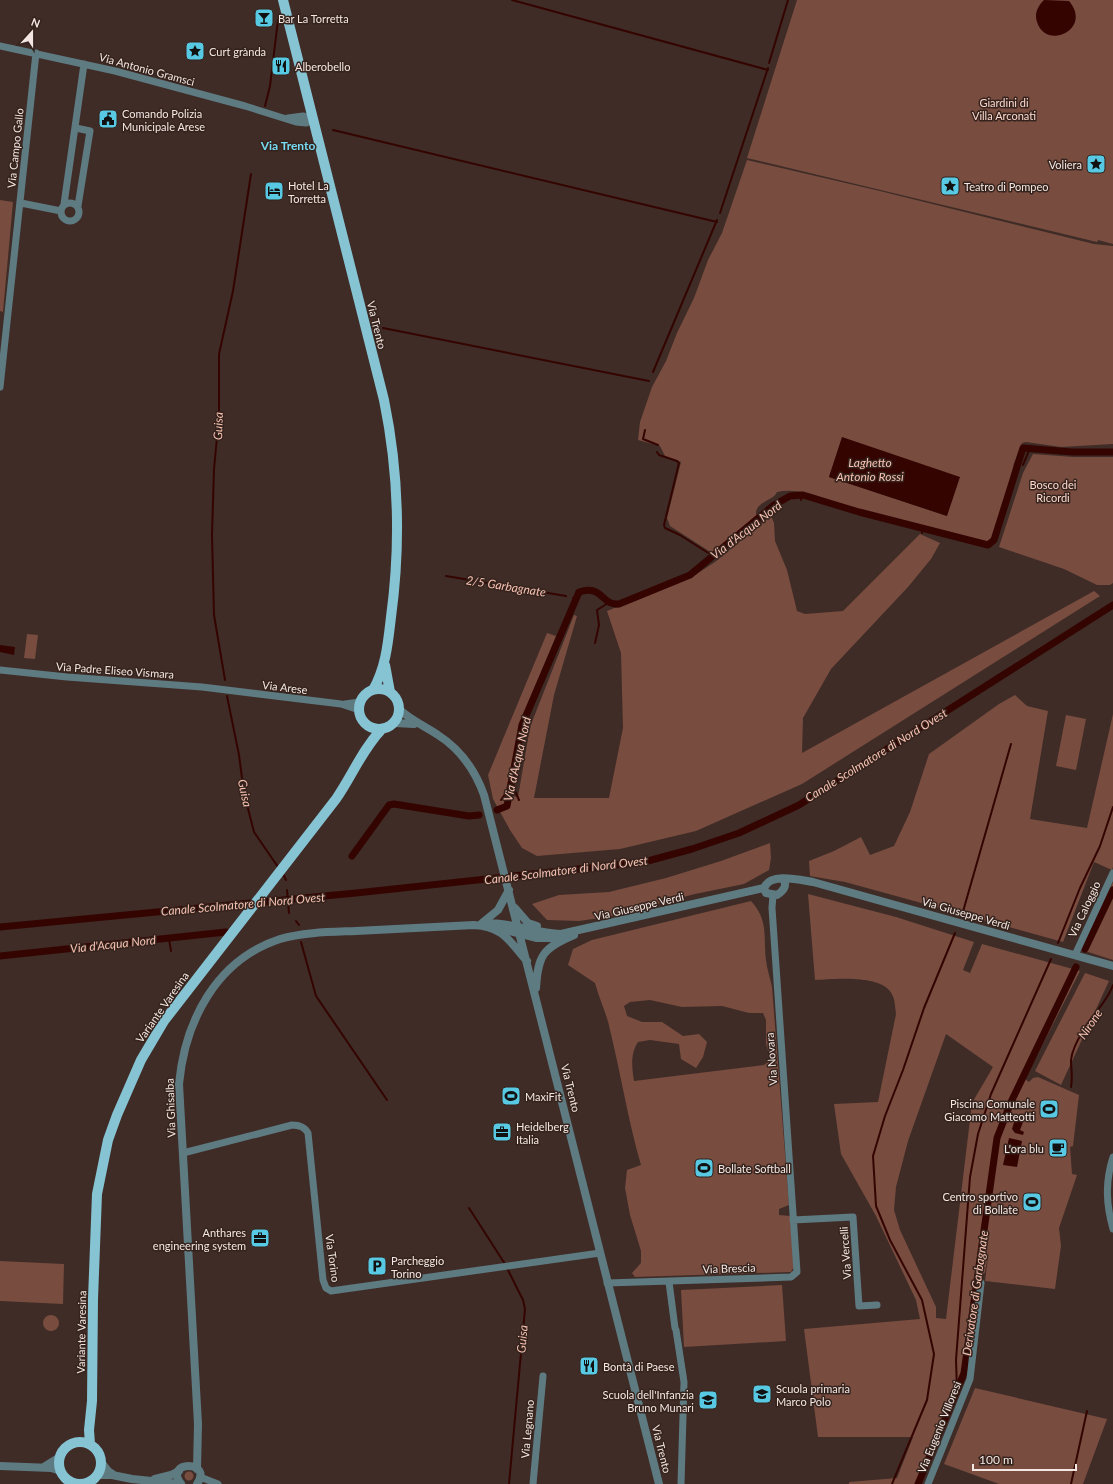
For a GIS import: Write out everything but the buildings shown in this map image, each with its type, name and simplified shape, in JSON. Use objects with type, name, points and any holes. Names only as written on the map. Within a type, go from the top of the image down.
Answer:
[{"type":"main road","name":"Via Trento","points":[[283,0],[384,400],[393,451],[398,507],[398,547],[385,663],[390,692],[396,698],[400,710]]},
{"type":"main road","name":"Via Trento","points":[[360,706],[365,694],[373,690],[385,663]]},
{"type":"main road","points":[[373,690],[382,689],[390,692]]},
{"type":"main road","points":[[360,706],[360,716],[367,726],[381,730],[390,727],[395,723],[400,710]]},
{"type":"main road","name":"Variante Varesina","points":[[366,748],[367,726]]},
{"type":"main road","name":"Variante Varesina","points":[[90,1444],[89,1422],[92,1401],[93,1299],[97,1194],[108,1140],[127,1089],[141,1060],[164,1021],[347,784],[366,748],[381,730]]},
{"type":"main road","name":"Variante Varesina","points":[[60,1457],[68,1446],[77,1442],[89,1422]]},
{"type":"main road","points":[[60,1457],[61,1471],[71,1483],[86,1483],[98,1475],[102,1462],[99,1454],[90,1444],[77,1442]]},
{"type":"street","name":"Via Antonio Gramsci","points":[[0,46],[84,64],[287,118],[303,116],[314,119]]},
{"type":"street","name":"Via Campo Gallo","points":[[0,387],[36,53]]},
{"type":"street","points":[[76,128],[90,131],[78,206],[80,214],[73,221],[64,219],[63,207],[76,128],[84,64]]},
{"type":"street","points":[[21,203],[63,207],[70,202],[78,206]]},
{"type":"street","name":"Via Padre Eliseo Vismara","points":[[0,670],[228,691]]},
{"type":"street","name":"Via Arese","points":[[228,691],[360,706]]},
{"type":"street","name":"Via Trento","points":[[400,710],[418,725],[448,742],[458,751],[474,772],[484,795],[536,996],[658,1484]]},
{"type":"street","name":"Via Trento","points":[[395,723],[405,722],[418,725]]},
{"type":"street","name":"Via Caloggio","points":[[1075,955],[1113,873]]},
{"type":"street","points":[[776,878],[784,883],[781,893],[773,895],[766,893],[764,888],[770,880],[776,878]]},
{"type":"street","name":"Via Giuseppe Verdi","points":[[784,883],[813,882],[1113,966]]},
{"type":"street","name":"Via Giuseppe Verdi","points":[[519,930],[561,934],[590,929],[764,888]]},
{"type":"street","points":[[509,890],[498,910],[481,925],[513,943],[527,961]]},
{"type":"street","name":"Via Novara","points":[[773,895],[793,1220]]},
{"type":"street","name":"Via Giuseppe Verdi","points":[[513,905],[520,915],[532,925],[564,931],[590,929]]},
{"type":"street","name":"Via Ghisalba","points":[[198,1482],[198,1424],[179,1084],[185,1042],[190,1028],[205,998],[223,977],[246,956],[269,943],[304,934],[481,925],[519,930]]},
{"type":"street","name":"Via Giuseppe Verdi","points":[[536,996],[537,970],[541,957],[551,946],[590,929]]},
{"type":"street","name":"Via Giuseppe Verdi","points":[[519,930],[547,939],[568,938]]},
{"type":"street","name":"Via Torino","points":[[183,1153],[292,1125],[303,1127],[308,1133],[323,1280],[326,1288],[331,1291],[428,1279],[600,1253]]},
{"type":"street","points":[[1113,1158],[1108,1206],[1113,1229]]},
{"type":"street","name":"Via Vercelli","points":[[793,1220],[853,1217],[859,1306],[877,1305]]},
{"type":"street","name":"Via Brescia","points":[[607,1283],[669,1282],[794,1276],[798,1269],[793,1220]]},
{"type":"street","points":[[669,1282],[684,1382],[681,1484]]},
{"type":"street","name":"Via Eugenio Villoresi","points":[[928,1484],[970,1380],[981,1283]]},
{"type":"street","name":"Via Legnano","points":[[533,1484],[543,1376]]},
{"type":"street","name":"Via Ghisalba","points":[[186,1465],[192,1457],[197,1442]]},
{"type":"street","points":[[39,1468],[51,1464],[60,1457]]},
{"type":"street","points":[[102,1462],[108,1471],[115,1475]]},
{"type":"street","points":[[146,1480],[162,1478],[179,1471],[186,1465],[193,1466],[197,1469]]},
{"type":"street","points":[[0,1466],[51,1468],[61,1471]]},
{"type":"street","points":[[179,1471],[178,1478],[181,1484]]},
{"type":"street","points":[[98,1475],[115,1475],[181,1484]]},
{"type":"street","points":[[198,1482],[218,1484]]},
{"type":"green space","name":"Giardini di Villa Arconati","points":[[797,0],[1113,0],[1113,244],[1098,240],[1097,242],[747,158]]},
{"type":"green space","points":[[747,160],[1094,244],[1113,246],[1113,444],[1061,447],[1026,442],[1022,443],[1014,463],[1005,500],[990,542],[891,519],[811,494],[788,491],[777,492],[773,497],[762,503],[757,509],[756,517],[712,553],[670,526],[667,518],[681,462],[665,456],[660,446],[638,440],[640,422],[652,387],[666,361],[677,333],[694,298],[708,260],[722,233]],"holes":[[[842,438],[947,516],[829,477]]]},
{"type":"green space","points":[[0,200],[13,202],[3,312],[0,311]]},
{"type":"green space","name":"Bosco dei Ricordi","points":[[1033,454],[1073,457],[1113,457],[1113,583],[1110,585],[1097,585],[1064,569],[999,547],[1023,473]]},
{"type":"green space","points":[[771,516],[774,523],[775,541],[787,570],[797,611],[805,614],[843,611],[920,534],[940,543],[931,559],[908,587],[831,669],[803,718],[802,753],[1094,591],[1100,596],[802,784],[696,831],[620,849],[537,856],[522,848],[493,799],[488,775],[547,633],[556,636],[520,724],[505,795],[518,797],[530,727],[574,615],[577,616],[554,695],[534,798],[609,798],[623,728],[621,653],[607,611],[692,577],[715,562]]},
{"type":"green space","points":[[27,634],[38,635],[35,659],[24,658]]},
{"type":"green space","points":[[1015,695],[1027,706],[1048,711],[1030,819],[1087,828],[1113,714],[1113,867],[1112,870],[1094,862],[1063,942],[845,882],[810,876],[809,861],[834,851],[861,837],[870,855],[894,846],[910,812],[929,754],[999,704]]},
{"type":"green space","points":[[1066,715],[1086,719],[1076,770],[1056,766]]},
{"type":"green space","points":[[770,843],[771,858],[769,870],[744,884],[695,894],[607,917],[579,921],[547,920],[532,904],[559,895],[609,892],[666,878],[721,861]]},
{"type":"green space","points":[[1113,882],[1113,960],[1082,950]]},
{"type":"green space","points":[[808,894],[896,917],[974,942],[963,970],[970,973],[982,944],[1080,971],[1025,1079],[1029,1082],[1033,1078],[1038,1077],[1079,1095],[1073,1146],[1070,1147],[1072,1174],[1077,1175],[1059,1228],[1061,1246],[1055,1289],[985,1281],[989,1249],[985,1272],[976,1287],[966,1374],[920,1484],[849,1484],[849,1482],[897,1478],[913,1437],[818,1437],[804,1329],[920,1319],[916,1300],[876,1216],[841,1154],[834,1104],[878,1102],[896,1014],[894,998],[891,992],[883,985],[874,982],[854,979],[815,980]],"holes":[[[946,1034],[993,1067],[972,1103],[946,1319],[936,1318],[936,1307],[900,1230],[894,1210],[896,1187],[908,1141]]]},
{"type":"green space","points":[[751,901],[757,908],[763,922],[766,963],[772,987],[789,1205],[779,1209],[779,1215],[790,1216],[794,1267],[791,1272],[635,1277],[632,1273],[641,1263],[641,1251],[630,1215],[625,1188],[627,1170],[641,1165],[632,1131],[609,1024],[595,983],[568,965],[573,949],[592,940]],"holes":[[[650,1000],[682,1007],[722,1006],[749,1013],[763,1013],[766,1020],[766,1044],[771,1060],[764,1065],[634,1081],[632,1066],[633,1056],[638,1042],[650,1040],[679,1044],[681,1059],[696,1068],[703,1057],[707,1042],[699,1034],[683,1036],[662,1022],[642,1022],[627,1016],[624,1006],[630,1002]]]},
{"type":"green space","points":[[1085,973],[1109,981],[1061,1085],[1035,1071]]},
{"type":"green space","points":[[0,1261],[64,1264],[63,1304],[0,1301]]},
{"type":"green space","points":[[782,1285],[786,1341],[684,1347],[681,1290]]},
{"type":"green space","points":[[48,1315],[54,1315],[59,1320],[57,1329],[54,1331],[48,1331],[43,1326],[43,1320]]},
{"type":"green space","points":[[975,1388],[1107,1419],[1083,1484],[999,1484],[944,1464]]},
{"type":"green space","points":[[187,1472],[191,1472],[193,1476],[191,1480],[187,1480],[185,1478],[185,1474]]},
{"type":"water","points":[[1044,0],[1069,1],[1075,11],[1075,20],[1072,28],[1065,33],[1057,35],[1049,35],[1042,31],[1037,22],[1036,13],[1038,7]]},
{"type":"water","name":"Laghetto Antonio Rossi","points":[[842,437],[960,477],[947,516],[829,477]]},
{"type":"water","points":[[0,645],[15,647],[14,655],[0,652]]},
{"type":"water","points":[[1015,1119],[1023,1122],[1020,1130],[1024,1132],[1023,1135],[1015,1133],[1012,1129]]},
{"type":"water","points":[[1009,1138],[1022,1141],[1017,1167],[1003,1165]]},
{"type":"waterway","points":[[512,0],[768,70]]},
{"type":"waterway","points":[[769,63],[788,0]]},
{"type":"waterway","name":"Guisa","points":[[265,106],[270,86],[278,20]]},
{"type":"waterway","points":[[720,213],[768,68]]},
{"type":"waterway","points":[[333,130],[717,222]]},
{"type":"waterway","name":"Guisa","points":[[225,680],[214,615],[212,535],[214,469],[219,416],[219,354],[233,291],[251,174]]},
{"type":"waterway","points":[[653,372],[717,220]]},
{"type":"waterway","points":[[383,328],[649,381]]},
{"type":"waterway","points":[[645,430],[643,439],[658,445]]},
{"type":"waterway","name":"Via d'Acqua Nord","points":[[497,810],[507,806],[522,725],[579,592],[587,590],[593,591],[609,602],[619,604],[690,575],[774,505],[790,496],[803,495],[859,512],[988,545],[994,540],[1023,448],[1072,452],[1113,452]]},
{"type":"waterway","points":[[1023,465],[1030,448]]},
{"type":"waterway","points":[[657,452],[659,455],[679,463],[664,525],[665,528],[680,535],[713,556]]},
{"type":"waterway","name":"Via d'Acqua Nord","points":[[801,500],[803,495]]},
{"type":"waterway","name":"2/5 Garbagnate","points":[[446,576],[566,596]]},
{"type":"waterway","points":[[595,643],[599,625],[597,610],[608,603]]},
{"type":"waterway","name":"Canale Scolmatore di Nord Ovest","points":[[0,927],[356,893],[644,862],[692,849],[739,833],[799,805],[1113,605]]},
{"type":"waterway","name":"Guisa","points":[[227,696],[239,755],[244,793],[254,832],[278,867]]},
{"type":"waterway","points":[[962,915],[1011,744]]},
{"type":"waterway","points":[[511,782],[519,800]]},
{"type":"waterway","name":"Via d'Acqua Nord","points":[[501,800],[510,787]]},
{"type":"waterway","name":"Via d'Acqua Nord","points":[[352,856],[389,805],[394,804],[469,816],[479,815]]},
{"type":"waterway","points":[[1058,943],[1080,888],[1100,846],[1113,807]]},
{"type":"waterway","name":"Guisa","points":[[283,874],[286,880]]},
{"type":"waterway","name":"Guisa","points":[[287,890],[289,913]]},
{"type":"waterway","name":"Derivatore di Garbagnate","points":[[1085,949],[1113,890]]},
{"type":"waterway","name":"Guisa","points":[[296,921],[299,925]]},
{"type":"waterway","name":"Via d'Acqua Nord","points":[[0,956],[226,932]]},
{"type":"waterway","points":[[892,1484],[927,1400],[934,1354],[922,1300],[890,1240],[876,1206],[873,1156],[885,1116],[903,1070],[924,1008],[955,933]]},
{"type":"waterway","points":[[169,939],[171,951]]},
{"type":"waterway","name":"Guisa","points":[[301,942],[316,996],[387,1100]]},
{"type":"waterway","points":[[957,1390],[956,1360],[970,1177],[978,1134],[991,1094],[1051,959]]},
{"type":"waterway","name":"Derivatore di Garbagnate","points":[[918,1484],[964,1373],[997,1138],[1011,1102],[1076,967]]},
{"type":"waterway","name":"Nirone","points":[[1071,1087],[1071,1060],[1076,1045],[1086,1025],[1107,998],[1113,985]]},
{"type":"waterway","name":"Guisa","points":[[469,1208],[505,1264]]},
{"type":"waterway","name":"Guisa","points":[[507,1268],[523,1300],[525,1309],[509,1484]]},
{"type":"waterway","name":"Nirone","points":[[1071,1484],[1087,1411]]},
{"type":"place","name":"Bar La Torretta","points":[[264,18]]},
{"type":"place","name":"Curt grànda","points":[[195,51]]},
{"type":"place","name":"Alberobello","points":[[281,66]]},
{"type":"place","name":"Comando Polizia Municipale Arese","points":[[108,119]]},
{"type":"place","name":"Voliera","points":[[1096,164]]},
{"type":"place","name":"Teatro di Pompeo","points":[[950,186]]},
{"type":"place","name":"Hotel La Torretta","points":[[274,191]]},
{"type":"place","name":"MaxiFit","points":[[511,1096]]},
{"type":"place","name":"Piscina Comunale Giacomo Matteotti","points":[[1049,1109]]},
{"type":"place","name":"Heidelberg Italia","points":[[502,1132]]},
{"type":"place","name":"L'ora blu","points":[[1058,1148]]},
{"type":"place","name":"Bollate Softball","points":[[704,1168]]},
{"type":"place","name":"Centro sportivo di Bollate","points":[[1032,1202]]},
{"type":"place","name":"Anthares engineering system","points":[[260,1238]]},
{"type":"place","name":"Parcheggio Torino","points":[[377,1266]]},
{"type":"place","name":"Bontà di Paese","points":[[589,1366]]},
{"type":"place","name":"Scuola primaria Marco Polo","points":[[762,1394]]},
{"type":"place","name":"Scuola dell'Infanzia Bruno Munari","points":[[708,1400]]},
{"type":"district","name":"Via Trento","points":[[288,145]]}]
